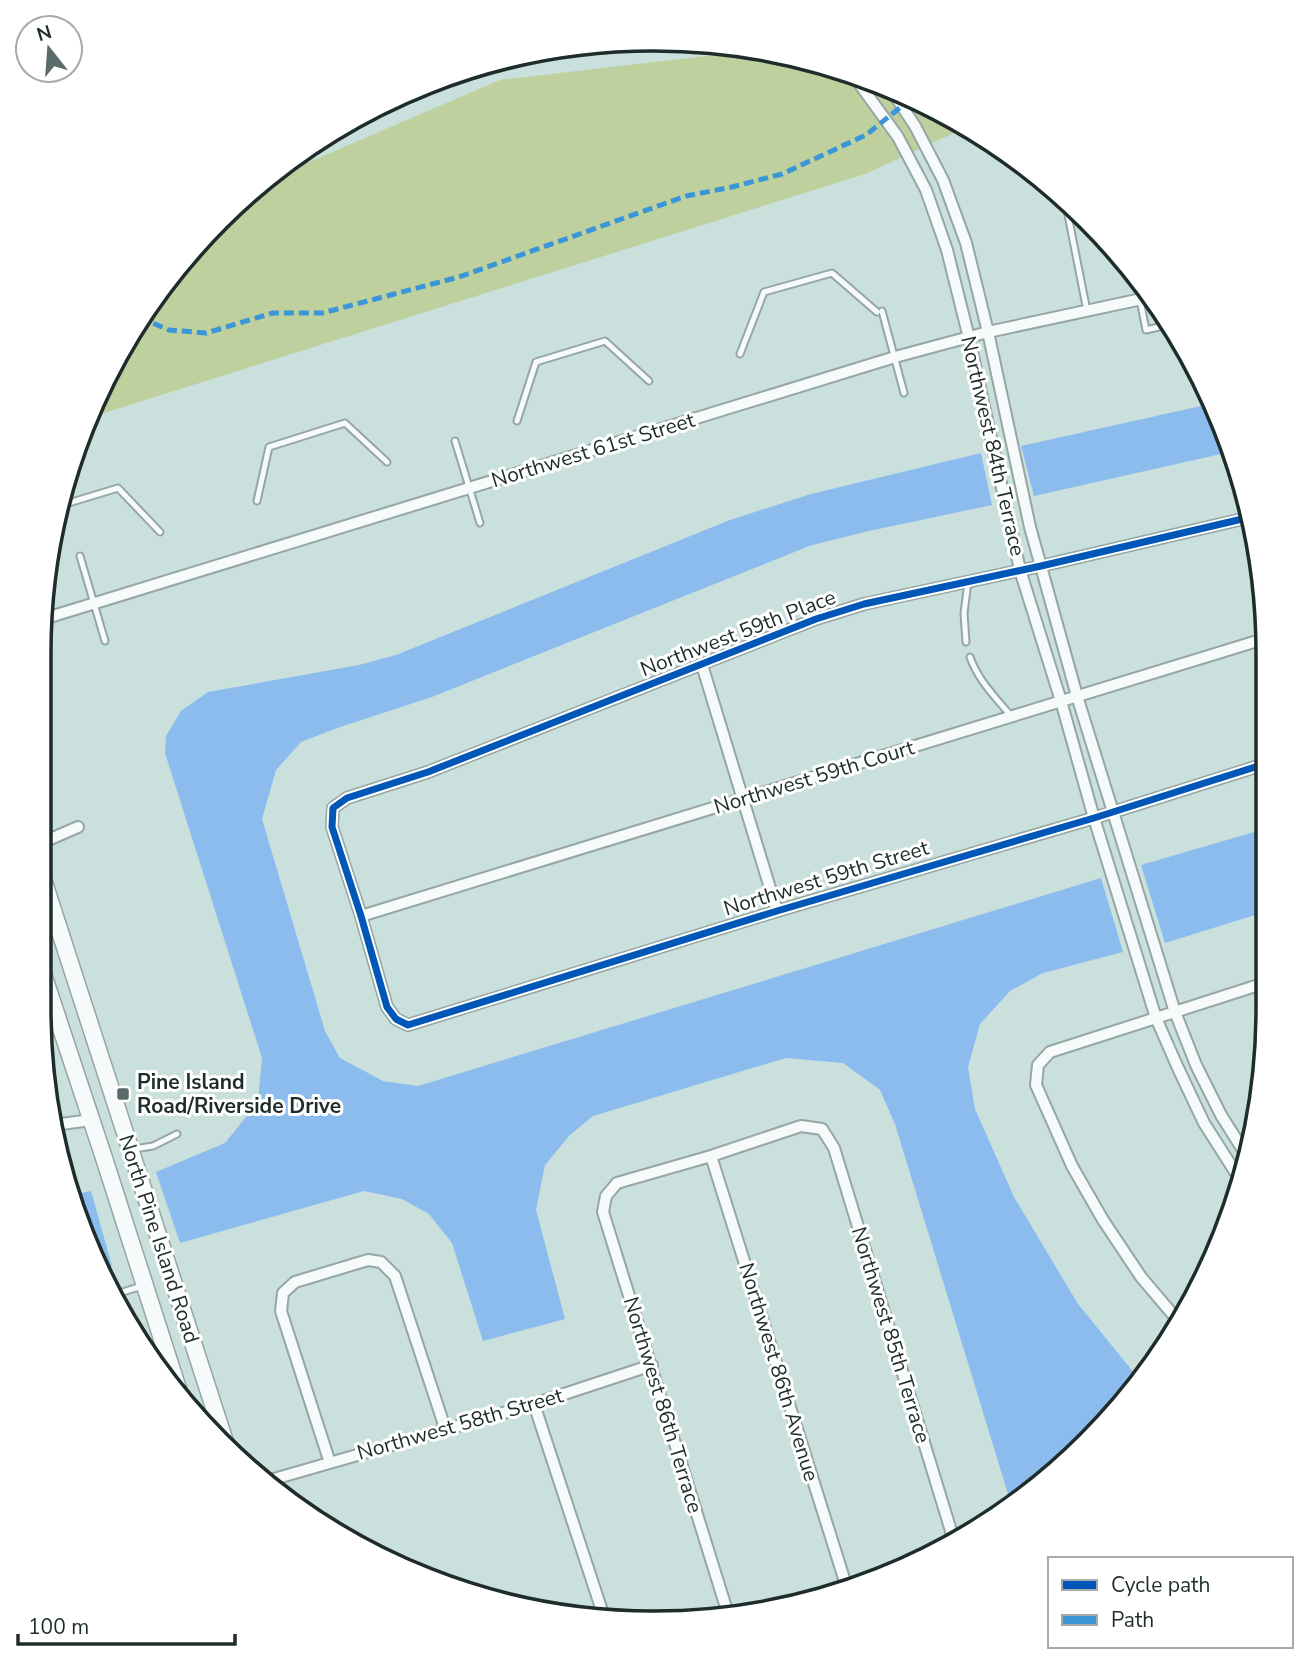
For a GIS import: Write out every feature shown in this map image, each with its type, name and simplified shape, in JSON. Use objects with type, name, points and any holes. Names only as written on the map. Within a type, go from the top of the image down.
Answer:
[{"type":"main road","name":"North Pine Island Road","points":[[51,904],[221,1428]]},
{"type":"main road","name":"North Pine Island Road","points":[[51,998],[145,1285],[158,1351]]},
{"type":"street","name":"Northwest 84th Terrace","points":[[863,89],[898,137],[926,190],[947,250],[1020,570],[1156,1018],[1204,1123],[1234,1170]]},
{"type":"street","name":"Northwest 84th Terrace","points":[[901,104],[943,180],[966,243],[1041,566],[1077,696],[1175,1012],[1196,1065],[1221,1115],[1240,1146]]},
{"type":"street","name":"Northwest 61st Street","points":[[52,616],[895,358],[988,332],[1141,299]]},
{"type":"street","name":"Northwest 59th Place","points":[[362,916],[332,827],[333,808],[347,797],[428,772],[816,619],[864,604],[1241,519]]},
{"type":"street","name":"Northwest 59th Court","points":[[362,916],[1256,641]]},
{"type":"street","points":[[702,665],[777,911]]},
{"type":"street","name":"Northwest 59th Street","points":[[362,916],[387,1007],[397,1019],[408,1025],[1256,767]]},
{"type":"street","points":[[51,839],[78,827]]},
{"type":"street","points":[[1172,1314],[1141,1277],[1103,1220],[1072,1166],[1036,1085],[1038,1065],[1050,1052],[1256,986]]},
{"type":"street","points":[[62,1124],[91,1120]]},
{"type":"street","name":"Northwest 85th Terrace","points":[[711,1156],[802,1126],[822,1129],[834,1148],[951,1532]]},
{"type":"street","name":"Northwest 86th Terrace","points":[[711,1156],[617,1183],[606,1196],[603,1212],[726,1607]]},
{"type":"street","name":"Northwest 86th Avenue","points":[[711,1156],[844,1580]]},
{"type":"street","points":[[330,1463],[281,1311],[283,1293],[295,1282],[368,1260],[381,1262],[395,1276],[445,1429]]},
{"type":"street","name":"Northwest 58th Street","points":[[276,1478],[534,1404],[652,1365]]},
{"type":"street","points":[[534,1404],[601,1609]]},
{"type":"lane","points":[[1068,216],[1087,311]]},
{"type":"lane","points":[[740,354],[764,292],[832,273],[880,311],[904,393]]},
{"type":"lane","points":[[1146,306],[1146,330],[1160,327]]},
{"type":"lane","points":[[517,421],[536,362],[605,341],[649,381]]},
{"type":"lane","points":[[257,501],[269,447],[345,423],[387,461]]},
{"type":"lane","points":[[455,441],[480,523]]},
{"type":"lane","points":[[70,502],[118,488],[160,532]]},
{"type":"lane","points":[[80,556],[104,641]]},
{"type":"lane","points":[[966,642],[964,612],[968,582]]},
{"type":"lane","points":[[970,657],[984,684],[1011,716]]},
{"type":"lane","points":[[130,1150],[153,1146],[177,1134]]},
{"type":"lane","points":[[122,1292],[145,1285]]},
{"type":"green space","points":[[718,55],[732,56],[810,71],[847,83],[920,113],[955,132],[865,174],[101,414],[132,352],[175,287],[227,227],[256,200],[299,166],[500,80]]},
{"type":"water","points":[[1202,406],[1222,454],[1034,496],[1021,446]]},
{"type":"water","points":[[981,453],[992,505],[812,545],[432,697],[301,742],[276,770],[262,819],[325,1031],[340,1058],[383,1081],[418,1086],[1101,878],[1123,952],[1043,973],[1010,991],[980,1024],[968,1067],[975,1109],[1014,1197],[1078,1304],[1134,1373],[1080,1435],[1051,1462],[1008,1494],[895,1124],[880,1090],[843,1063],[786,1058],[593,1116],[570,1135],[545,1165],[536,1210],[565,1319],[483,1341],[452,1243],[429,1214],[402,1199],[364,1191],[180,1243],[156,1172],[225,1143],[258,1102],[262,1058],[165,753],[166,736],[181,711],[208,692],[359,665],[396,655],[730,520],[811,494]]},
{"type":"water","points":[[1256,831],[1256,915],[1165,943],[1141,865]]},
{"type":"water","points":[[91,1191],[112,1266],[109,1267],[97,1239],[80,1193]]},
{"type":"marked path","points":[[150,322],[169,330],[206,333],[273,313],[322,313],[459,277],[686,196],[782,174],[866,135],[903,106]]},
{"type":"cycle path","points":[[1241,519],[864,604],[816,619],[428,772],[347,798],[333,808],[332,827],[387,1007],[396,1019],[408,1025],[1256,767]]},
{"type":"place","name":"Pine Island Road/Riverside Drive","points":[[123,1094]]}]
